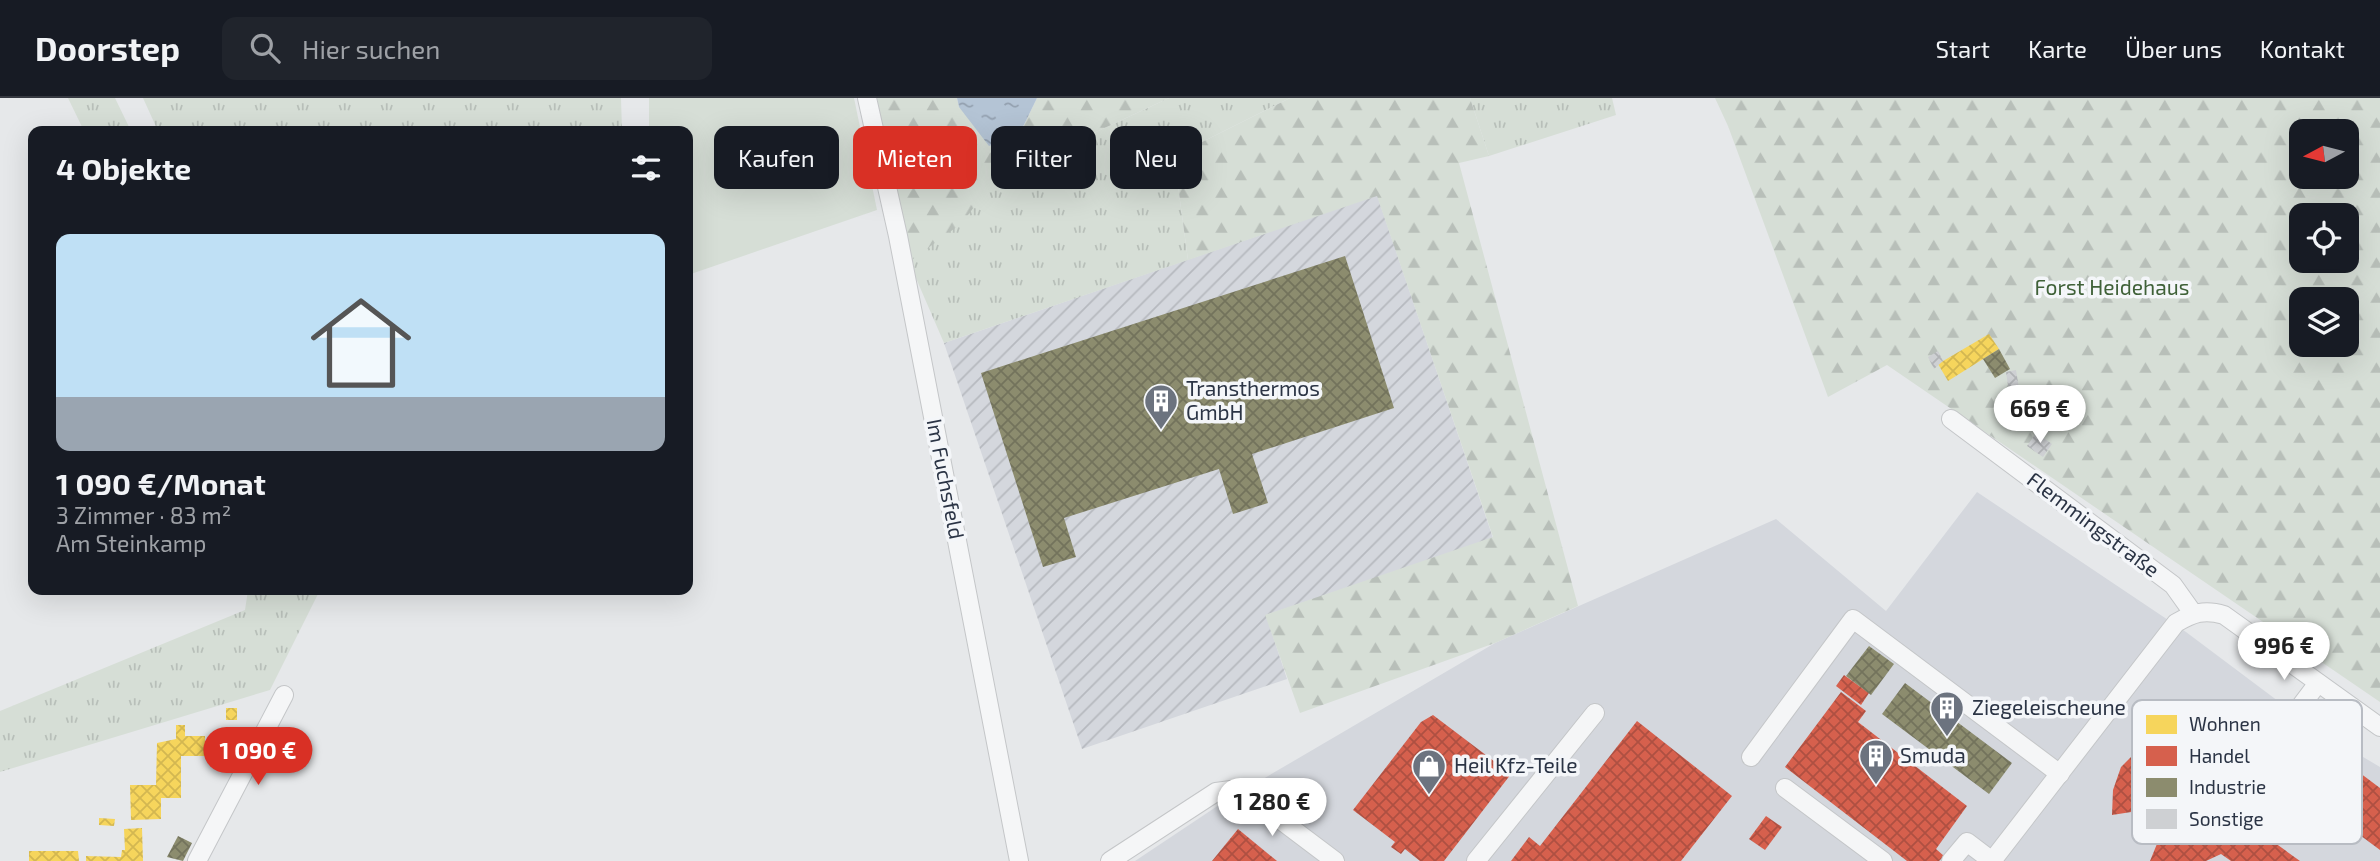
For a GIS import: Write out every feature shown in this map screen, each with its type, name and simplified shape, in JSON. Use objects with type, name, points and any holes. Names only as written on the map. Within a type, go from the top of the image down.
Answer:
[{"type":"street","name":"Im Fuchsfeld","points":[[867,98],[898,236],[1019,861]]},
{"type":"street","name":"Flemmingstraße","points":[[1951,419],[2173,585],[2193,613]]},
{"type":"street","points":[[1951,861],[1967,842],[1992,861],[2176,623],[2193,613],[2210,611],[2224,615],[2342,700]]},
{"type":"street","points":[[1751,757],[1853,619],[2060,774]]},
{"type":"street","points":[[2305,700],[2318,683]]},
{"type":"street","points":[[197,861],[284,695]]},
{"type":"street","points":[[1476,861],[1595,713]]},
{"type":"street","points":[[2362,714],[2380,727]]},
{"type":"street","points":[[1785,788],[1882,861]]},
{"type":"street","points":[[1110,861],[1216,792],[1231,790],[1246,794],[1327,859]]},
{"type":"shaded area","points":[[1377,195],[1493,538],[1266,615],[1287,679],[1082,749],[944,343]]},
{"type":"shaded area","points":[[1977,492],[2186,632],[2277,700],[2132,700],[2132,844],[2362,844],[2362,756],[2380,767],[2380,861],[1135,861],[1222,803],[1495,643],[1776,519],[1886,611]]},
{"type":"green space","points":[[68,98],[115,98],[129,126],[82,126]]},
{"type":"green space","points":[[143,98],[621,98],[622,126],[156,126]]},
{"type":"green space","points":[[649,98],[854,98],[860,126],[853,126],[853,189],[873,189],[877,210],[693,273],[693,126],[649,126]]},
{"type":"green space","points":[[877,98],[957,98],[959,107],[1000,126],[991,126],[991,184],[962,223],[909,262],[895,189],[977,189],[977,126],[882,126]]},
{"type":"green space","points":[[1037,98],[1169,98],[1096,132],[1096,126],[1023,126]]},
{"type":"green space","points":[[1169,98],[1290,98],[1202,142],[1202,126],[1110,126],[1110,189],[1178,189],[1188,260],[944,343],[909,262],[991,183],[991,189],[1096,189],[1096,132]]},
{"type":"green space","points":[[1290,98],[1470,98],[1489,156],[1459,163],[1578,606],[1495,643],[1300,713],[1265,615],[1493,537],[1377,196],[1188,260],[1178,189],[1202,189],[1202,142]]},
{"type":"green space","points":[[1470,98],[1612,98],[1616,115],[1489,156]]},
{"type":"green space","name":"Forst Heidehaus","points":[[1715,98],[2380,98],[2380,702],[1887,365],[1828,397],[1728,126]]},
{"type":"green space","points":[[247,595],[318,595],[270,690],[0,772],[0,711],[245,610]]},
{"type":"water","points":[[957,98],[1037,98],[1023,126],[991,126],[989,146],[977,130],[977,126],[974,126],[959,107]]},
{"type":"building: Wohnen","points":[[1989,334],[1999,349],[1948,381],[1938,364]]},
{"type":"building: Wohnen","points":[[226,708],[237,708],[237,720],[226,720]]},
{"type":"building: Wohnen","points":[[176,725],[185,725],[185,736],[205,736],[205,756],[181,756],[181,798],[161,798],[161,819],[131,820],[130,785],[156,785],[157,743],[176,739]]},
{"type":"building: Wohnen","points":[[99,818],[115,819],[114,826],[99,825]]},
{"type":"building: Wohnen","points":[[142,828],[143,861],[86,861],[86,856],[121,857],[122,850],[125,850],[124,829]]},
{"type":"building: Wohnen","points":[[29,851],[78,851],[79,861],[29,861]]},
{"type":"building: Handel","points":[[1844,675],[1869,693],[1861,705],[1836,686]]},
{"type":"building: Handel","name":"Smuda","points":[[1841,692],[1866,711],[1858,722],[1967,806],[1936,849],[1944,856],[1939,861],[1907,861],[1785,767]]},
{"type":"building: Handel","name":"Heil Kfz-Teile","points":[[1433,715],[1511,774],[1444,861],[1420,861],[1405,849],[1401,854],[1391,847],[1395,842],[1353,810],[1421,722]]},
{"type":"building: Handel","points":[[1637,721],[1732,796],[1681,861],[1511,861],[1529,837],[1540,846]]},
{"type":"building: Handel","points":[[2132,756],[2132,812],[2112,815],[2113,790],[2121,767]]},
{"type":"building: Handel","points":[[2362,774],[2380,788],[2380,850],[2362,837]]},
{"type":"building: Handel","points":[[1766,816],[1782,827],[1765,850],[1749,839]]},
{"type":"building: Handel","points":[[1238,829],[1277,861],[1212,861]]},
{"type":"building: Handel","points":[[2157,844],[2276,844],[2300,861],[2231,861],[2221,854],[2206,861],[2150,861]]},
{"type":"building: Industrie","name":"Transthermos GmbH","points":[[1345,256],[1394,408],[1252,454],[1268,503],[1233,514],[1219,469],[1064,518],[1076,557],[1043,567],[981,373]]},
{"type":"building: Industrie","points":[[1999,349],[2010,369],[1995,378],[1983,359]]},
{"type":"building: Industrie","points":[[1869,646],[1894,664],[1871,695],[1846,676]]},
{"type":"building: Industrie","name":"Ziegeleischeune","points":[[1905,683],[2012,763],[1989,794],[1882,714]]},
{"type":"building: Industrie","points":[[178,836],[192,843],[183,861],[167,857]]},
{"type":"building: Sonstige","points":[[1938,351],[1943,361],[1934,369],[1928,357]]},
{"type":"building: Sonstige","points":[[2016,370],[2023,413],[2007,415],[2004,392],[2009,392],[2006,372]]},
{"type":"building: Sonstige","points":[[2036,433],[2052,444],[2043,457],[2027,446]]},
{"type":"place","name":"Transthermos GmbH","points":[[1161,431]]},
{"type":"place","name":"Ziegeleischeune","points":[[1947,738]]},
{"type":"place","name":"Smuda","points":[[1876,786]]},
{"type":"place","name":"Heil Kfz-Teile","points":[[1429,796]]}]
